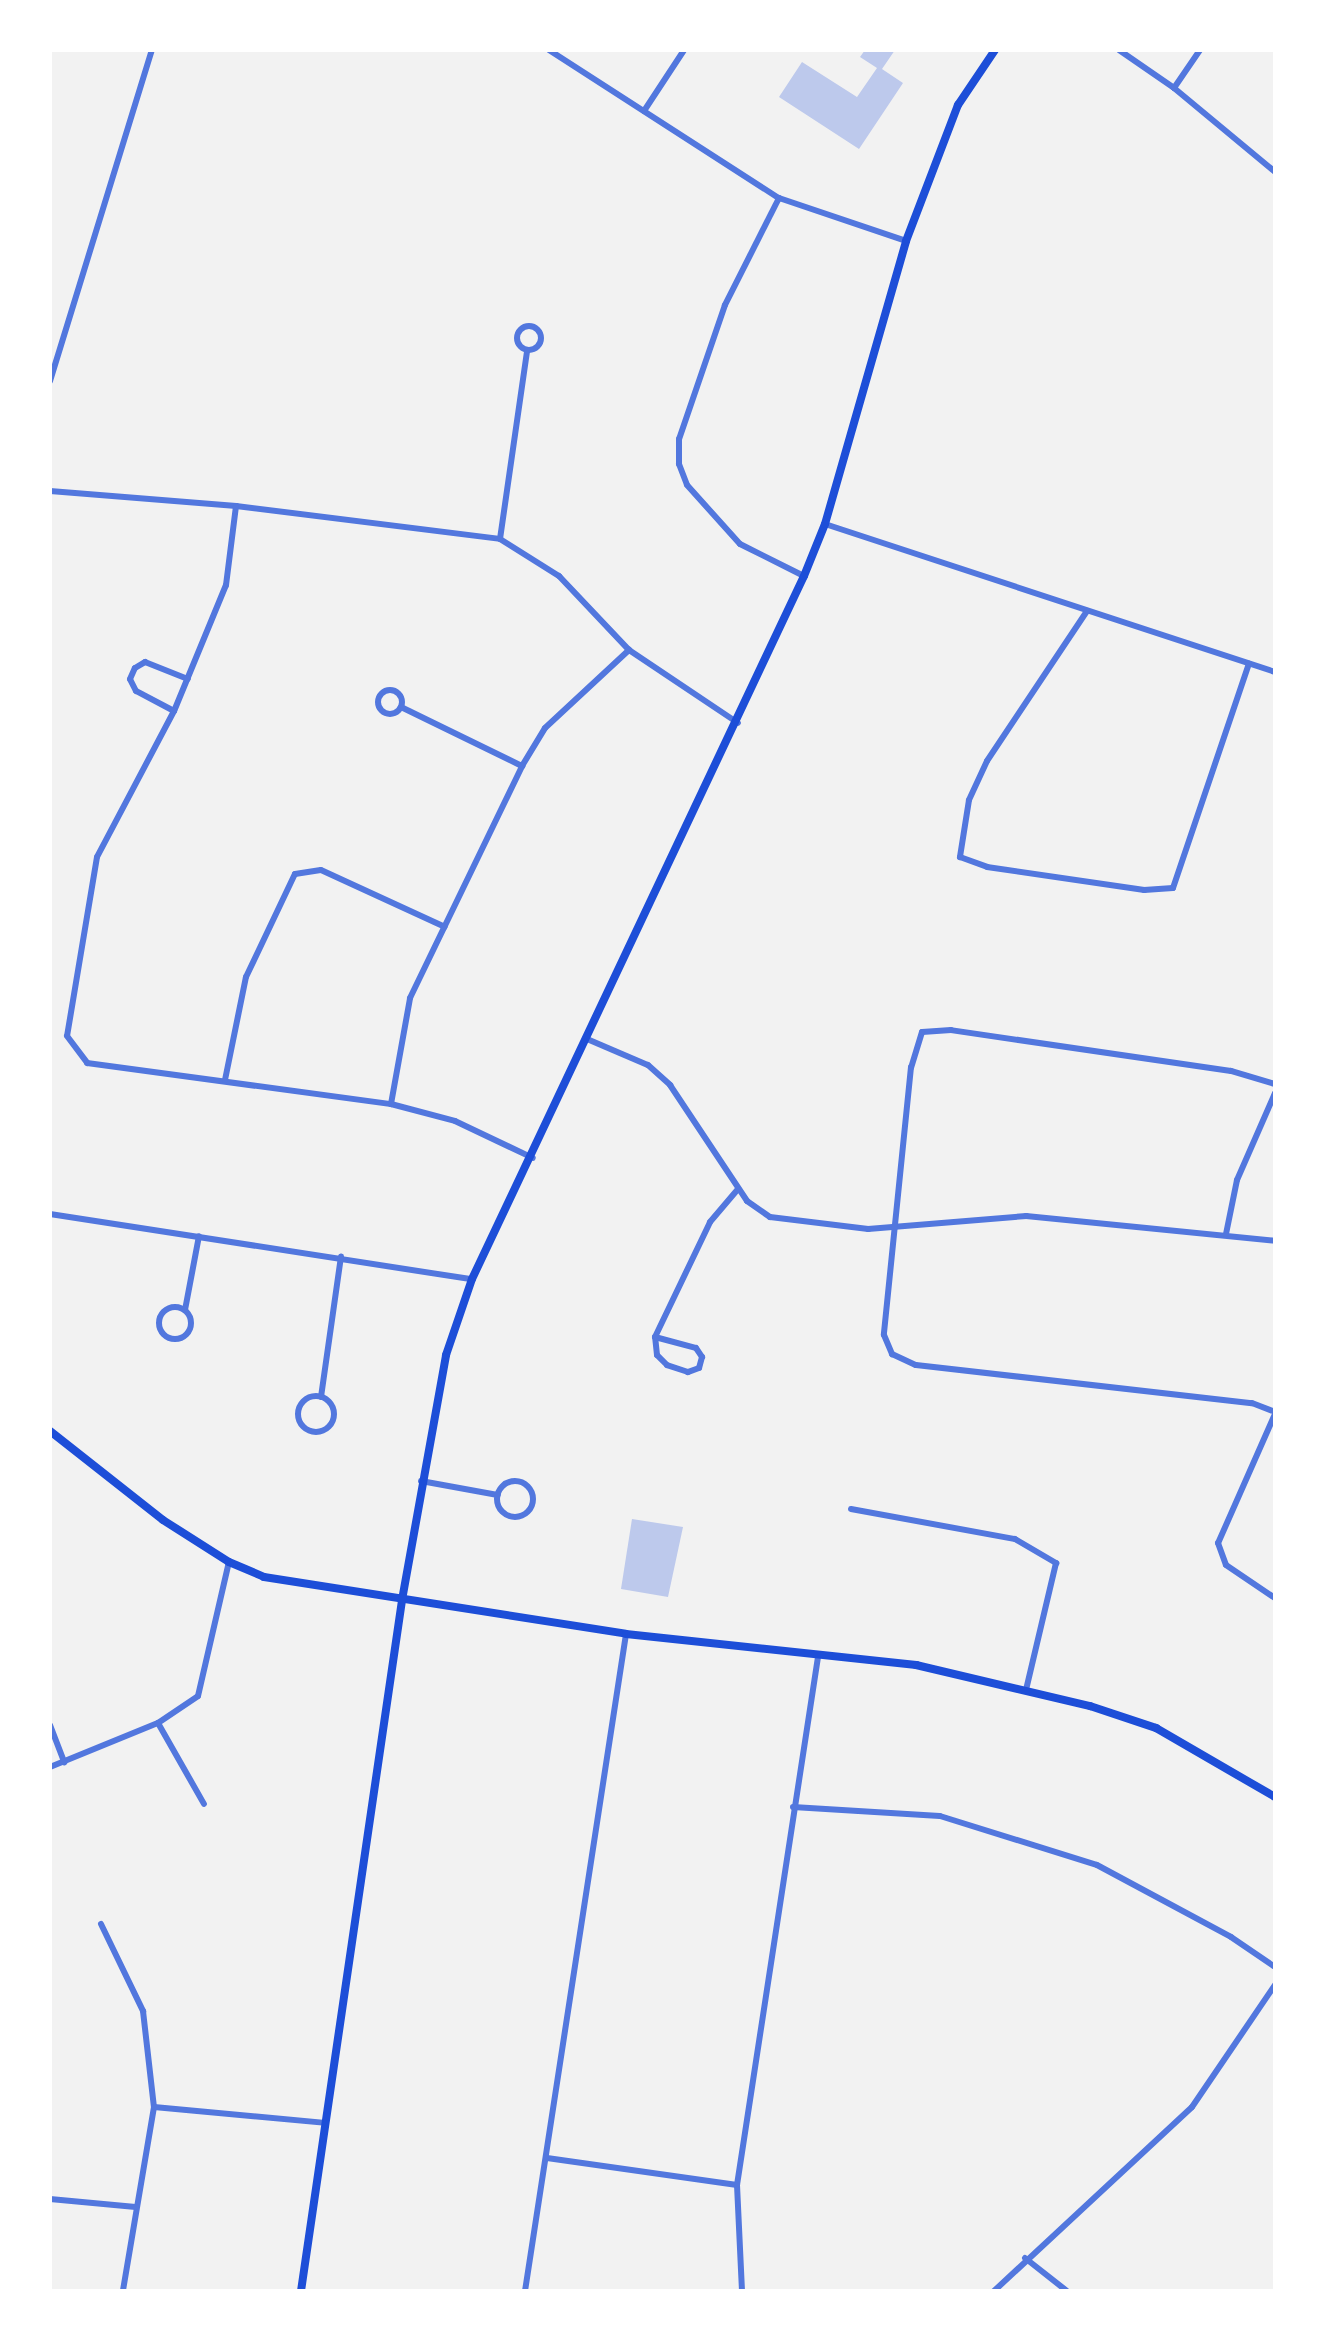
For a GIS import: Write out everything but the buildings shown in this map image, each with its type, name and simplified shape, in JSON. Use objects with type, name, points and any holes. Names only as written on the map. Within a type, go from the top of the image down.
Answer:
[{"type":"main road","points":[[301,2291],[402,1600],[446,1355],[472,1279],[533,1158],[804,576],[825,524],[906,241],[958,105],[995,50]]},
{"type":"main road","points":[[50,1431],[163,1520],[229,1562],[264,1577],[626,1634],[818,1657],[916,1665],[1026,1690],[1156,1728],[1275,1797]]},
{"type":"street","points":[[50,381],[152,50]]},
{"type":"street","points":[[549,50],[779,198],[906,241]]},
{"type":"street","points":[[644,111],[684,50]]},
{"type":"street","points":[[1119,50],[1174,88],[1275,172]]},
{"type":"street","points":[[1174,88],[1200,50]]},
{"type":"street","points":[[779,198],[725,305],[679,439],[679,464],[687,485],[740,544],[804,576]]},
{"type":"street","points":[[500,539],[527,351],[516,336],[532,326],[540,343],[527,351]]},
{"type":"street","points":[[50,340],[61,344]]},
{"type":"street","points":[[50,491],[236,506],[500,539],[559,576],[629,650],[738,723]]},
{"type":"street","points":[[236,506],[226,585],[174,711],[97,857],[67,1036],[87,1063],[391,1104],[455,1121],[533,1158]]},
{"type":"street","points":[[825,524],[1275,672]]},
{"type":"street","points":[[1087,611],[987,761],[969,800],[960,857],[987,867],[1144,890],[1173,888],[1249,664]]},
{"type":"street","points":[[391,1104],[410,998],[522,766],[545,728],[629,650]]},
{"type":"street","points":[[174,711],[136,691],[130,679],[135,668],[145,662],[188,679]]},
{"type":"street","points":[[401,707],[522,766]]},
{"type":"street","points":[[225,1080],[246,977],[295,874],[321,870],[445,927]]},
{"type":"street","points":[[1275,1084],[1231,1071],[951,1030],[922,1032],[911,1067],[899,1223],[884,1335],[892,1354],[903,1362],[1252,1403],[1275,1413],[1218,1543],[1226,1565],[1275,1598]]},
{"type":"street","points":[[587,1039],[648,1065],[670,1085],[738,1189],[757,1211],[786,1221],[868,1229],[899,1223],[1026,1216],[1275,1241]]},
{"type":"street","points":[[1226,1234],[1237,1180],[1275,1093]]},
{"type":"street","points":[[655,1337],[696,1348],[702,1357],[699,1368],[688,1372],[667,1365],[657,1355],[655,1337],[710,1222],[738,1189]]},
{"type":"street","points":[[50,1214],[341,1256],[472,1279]]},
{"type":"street","points":[[185,1310],[165,1311],[160,1320],[165,1335],[179,1338],[187,1333],[191,1324],[185,1310],[199,1236]]},
{"type":"street","points":[[321,1397],[341,1256]]},
{"type":"street","points":[[321,1397],[333,1408],[333,1419],[326,1428],[310,1431],[301,1423],[298,1412],[304,1401],[321,1397]]},
{"type":"street","points":[[421,1481],[498,1495]]},
{"type":"street","points":[[507,1483],[523,1483],[532,1503],[523,1515],[508,1515],[498,1495],[507,1483]]},
{"type":"street","points":[[851,1509],[1015,1539],[1056,1563],[1026,1690]]},
{"type":"street","points":[[50,1767],[158,1723],[198,1696],[229,1562]]},
{"type":"street","points":[[525,2291],[626,1634]]},
{"type":"street","points":[[742,2291],[737,2185],[818,1657]]},
{"type":"street","points":[[158,1723],[204,1804]]},
{"type":"street","points":[[50,1725],[64,1762]]},
{"type":"street","points":[[793,1807],[940,1816],[1097,1865],[1231,1937],[1275,1967]]},
{"type":"street","points":[[101,1924],[143,2011],[154,2107],[123,2291]]},
{"type":"street","points":[[994,2291],[1025,2258],[1192,2107],[1275,1985]]},
{"type":"street","points":[[154,2107],[325,2123]]},
{"type":"street","points":[[547,2158],[737,2185]]},
{"type":"street","points":[[50,2199],[136,2207]]},
{"type":"street","points":[[1025,2258],[1067,2291]]}]
